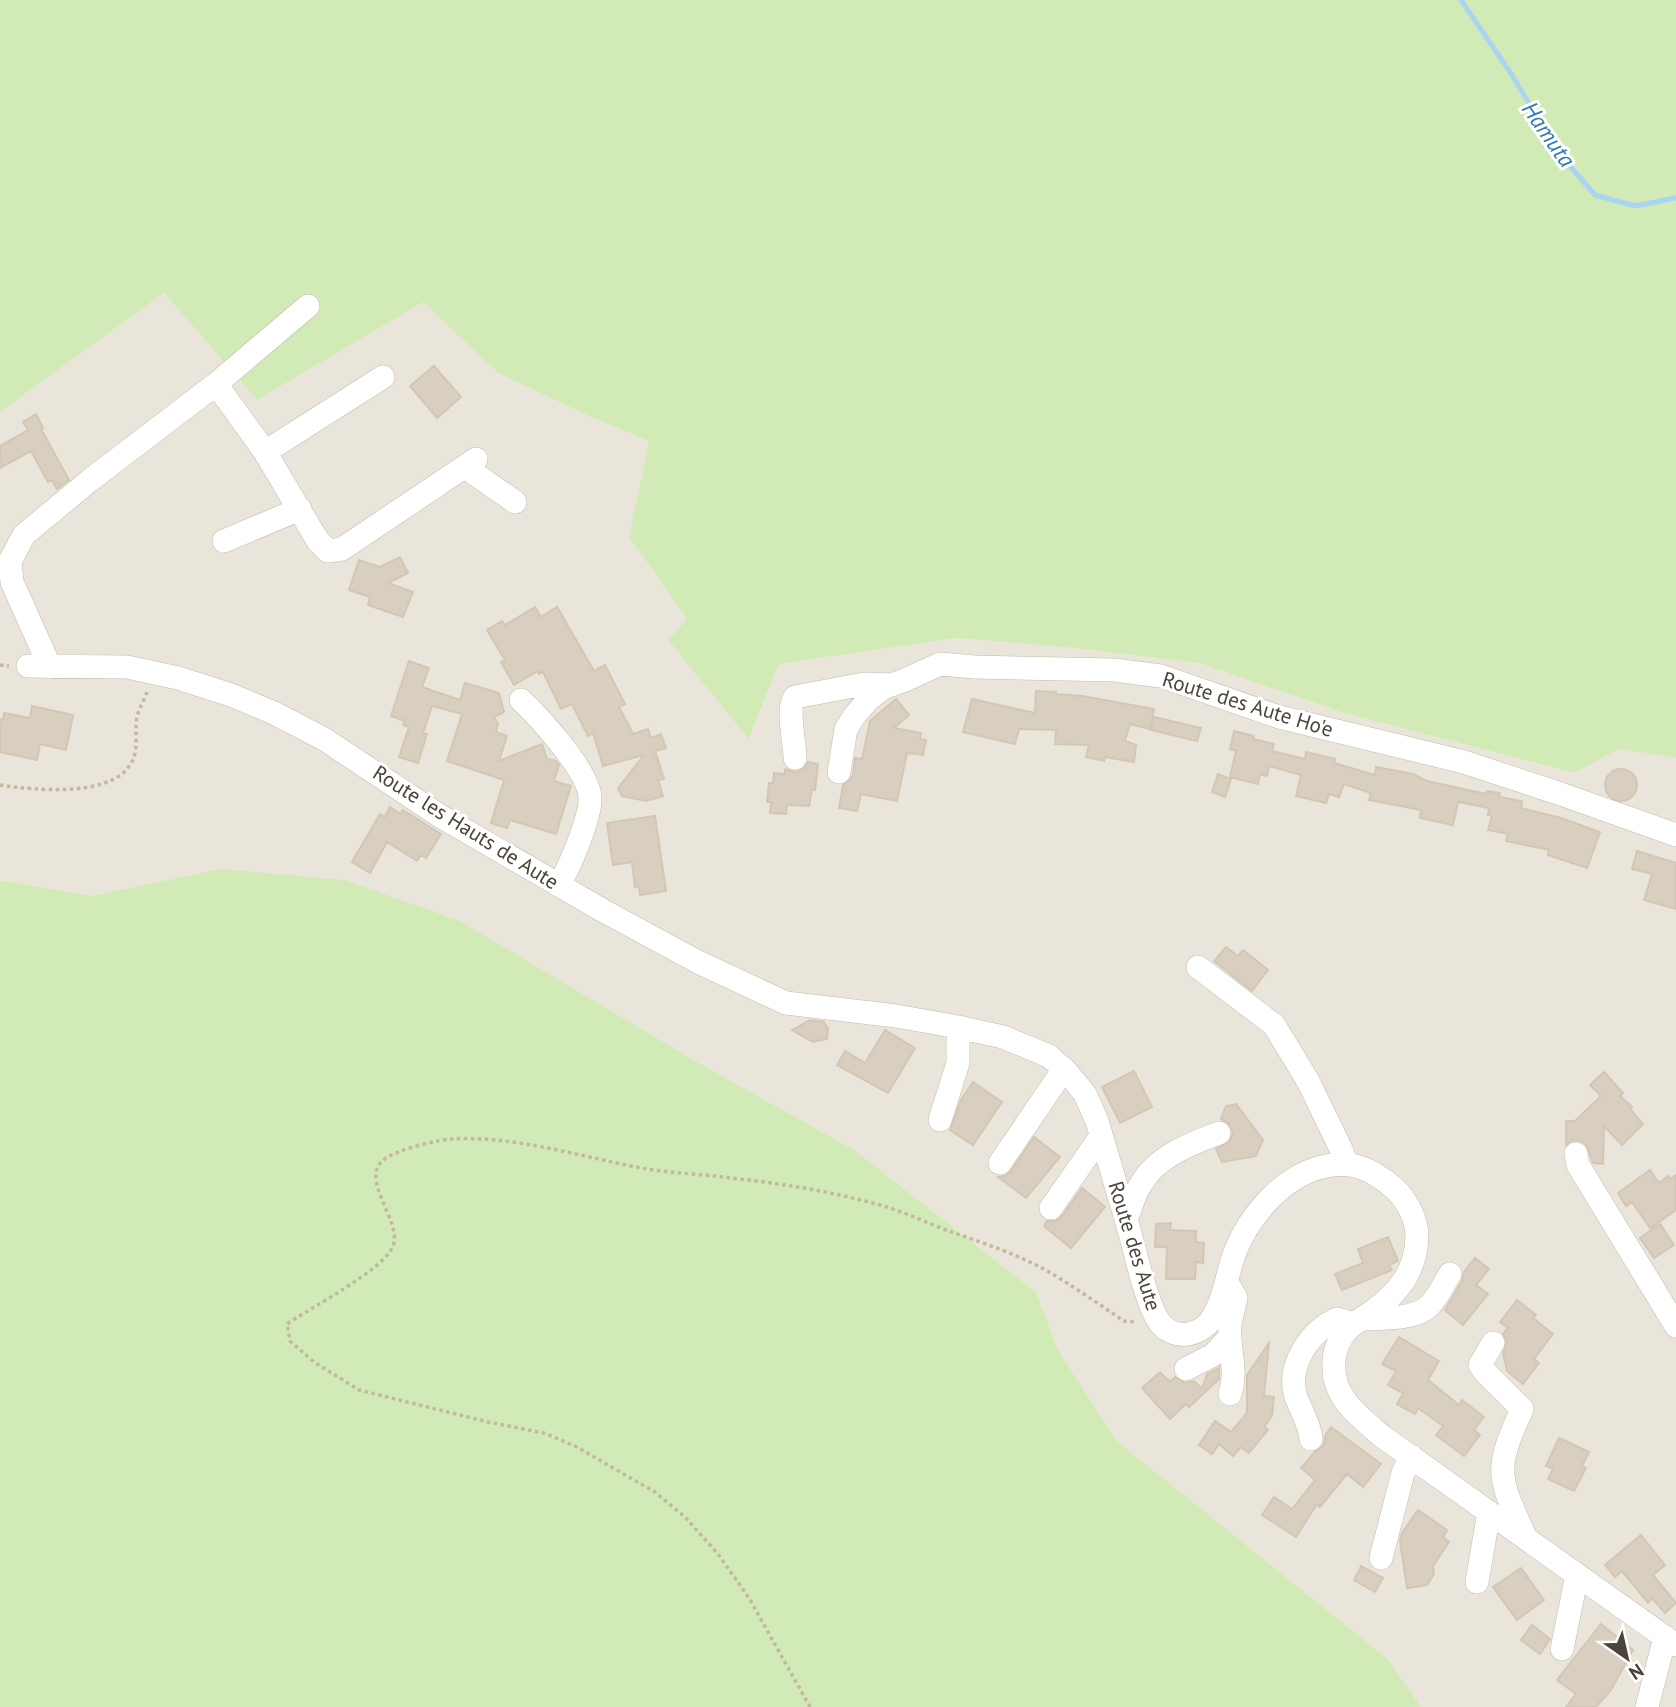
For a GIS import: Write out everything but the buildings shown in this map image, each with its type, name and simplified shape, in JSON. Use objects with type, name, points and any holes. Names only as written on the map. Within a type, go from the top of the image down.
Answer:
[{"type":"street","points":[[5,562],[24,535],[89,481],[216,384],[308,306]]},
{"type":"street","points":[[265,452],[383,377]]},
{"type":"street","points":[[216,384],[265,452],[318,541],[328,551],[342,549],[470,463],[515,502]]},
{"type":"street","points":[[224,541],[300,509]]},
{"type":"street","name":"Route les Hauts de Aute","points":[[5,562],[39,666],[127,667],[231,695],[324,739],[440,816],[698,962],[786,1003],[896,1016]]},
{"type":"street","name":"Route des Aute Ho'e","points":[[839,772],[846,729],[869,699],[883,688],[940,664],[1114,670],[1161,676],[1279,717],[1495,772],[1676,835]]},
{"type":"street","points":[[795,758],[790,711],[795,697],[864,684],[892,685]]},
{"type":"street","points":[[522,700],[585,778],[590,798],[582,832],[558,885]]},
{"type":"street","points":[[1198,967],[1274,1025],[1308,1081],[1346,1164],[1353,1164],[1378,1175],[1398,1192],[1411,1213],[1417,1230],[1417,1251],[1410,1273],[1399,1290],[1358,1322],[1339,1342],[1333,1373],[1337,1391],[1357,1415],[1411,1456],[1670,1641],[1647,1707]]},
{"type":"street","name":"Route des Aute","points":[[896,1016],[1003,1037],[1049,1056],[1064,1069],[1085,1094],[1101,1136],[1147,1293],[1159,1323],[1182,1335],[1195,1333],[1213,1318],[1235,1251],[1258,1213],[1276,1193],[1311,1171],[1334,1164],[1346,1164]]},
{"type":"street","points":[[940,1120],[958,1063],[958,1027]]},
{"type":"street","points":[[1000,1163],[1064,1069]]},
{"type":"street","points":[[1126,1220],[1140,1185],[1150,1171],[1164,1159],[1219,1133]]},
{"type":"street","points":[[1051,1208],[1101,1136]]},
{"type":"street","points":[[1576,1154],[1578,1166],[1676,1326]]},
{"type":"street","points":[[1311,1439],[1295,1394],[1295,1373],[1301,1353],[1324,1325],[1338,1319],[1358,1322],[1420,1312],[1429,1306],[1450,1274]]},
{"type":"street","points":[[1226,1282],[1235,1294],[1230,1325],[1235,1369],[1230,1394]]},
{"type":"street","points":[[1186,1369],[1213,1354],[1224,1342],[1230,1341]]},
{"type":"street","points":[[1493,1343],[1480,1364],[1522,1409],[1503,1458],[1501,1478],[1525,1537]]},
{"type":"street","points":[[1381,1558],[1402,1473],[1411,1456]]},
{"type":"street","points":[[1477,1582],[1489,1512]]},
{"type":"street","points":[[1562,1649],[1577,1575]]},
{"type":"path","points":[[0,785],[74,790],[116,778],[130,766],[136,748],[137,717],[154,673]]},
{"type":"path","points":[[810,1707],[749,1598],[718,1554],[685,1517],[654,1492],[588,1453],[544,1433],[359,1390],[314,1362],[290,1341],[287,1324],[366,1273],[384,1259],[393,1247],[395,1237],[391,1219],[381,1200],[377,1182],[376,1170],[380,1163],[387,1157],[418,1146],[450,1139],[464,1139],[526,1144],[643,1168],[797,1187],[878,1204],[1039,1267],[1125,1321],[1159,1323]]},
{"type":"shaded area","points":[[164,293],[257,400],[423,301],[498,373],[649,441],[629,537],[687,619],[668,640],[750,738],[779,664],[957,638],[1084,649],[1199,663],[1344,713],[1573,773],[1619,749],[1676,758],[1676,1707],[1421,1707],[1389,1660],[1117,1441],[1058,1350],[1036,1292],[853,1149],[690,1058],[220,869],[91,896],[8,881],[0,882],[0,412]]},
{"type":"green space","points":[[0,0],[1676,0],[1676,758],[1619,749],[1574,773],[1344,713],[1199,663],[1084,649],[957,638],[779,664],[749,739],[668,640],[687,619],[629,537],[649,441],[498,373],[423,302],[257,400],[164,293],[0,412]]},
{"type":"green space","points":[[220,869],[344,880],[460,921],[690,1058],[853,1149],[1036,1292],[1058,1350],[1117,1441],[1389,1660],[1421,1707],[0,1707],[0,882],[8,881],[91,896]]},
{"type":"waterway","name":"Hamuta","points":[[1461,0],[1512,75],[1557,151],[1595,195],[1635,206],[1676,198]]}]
